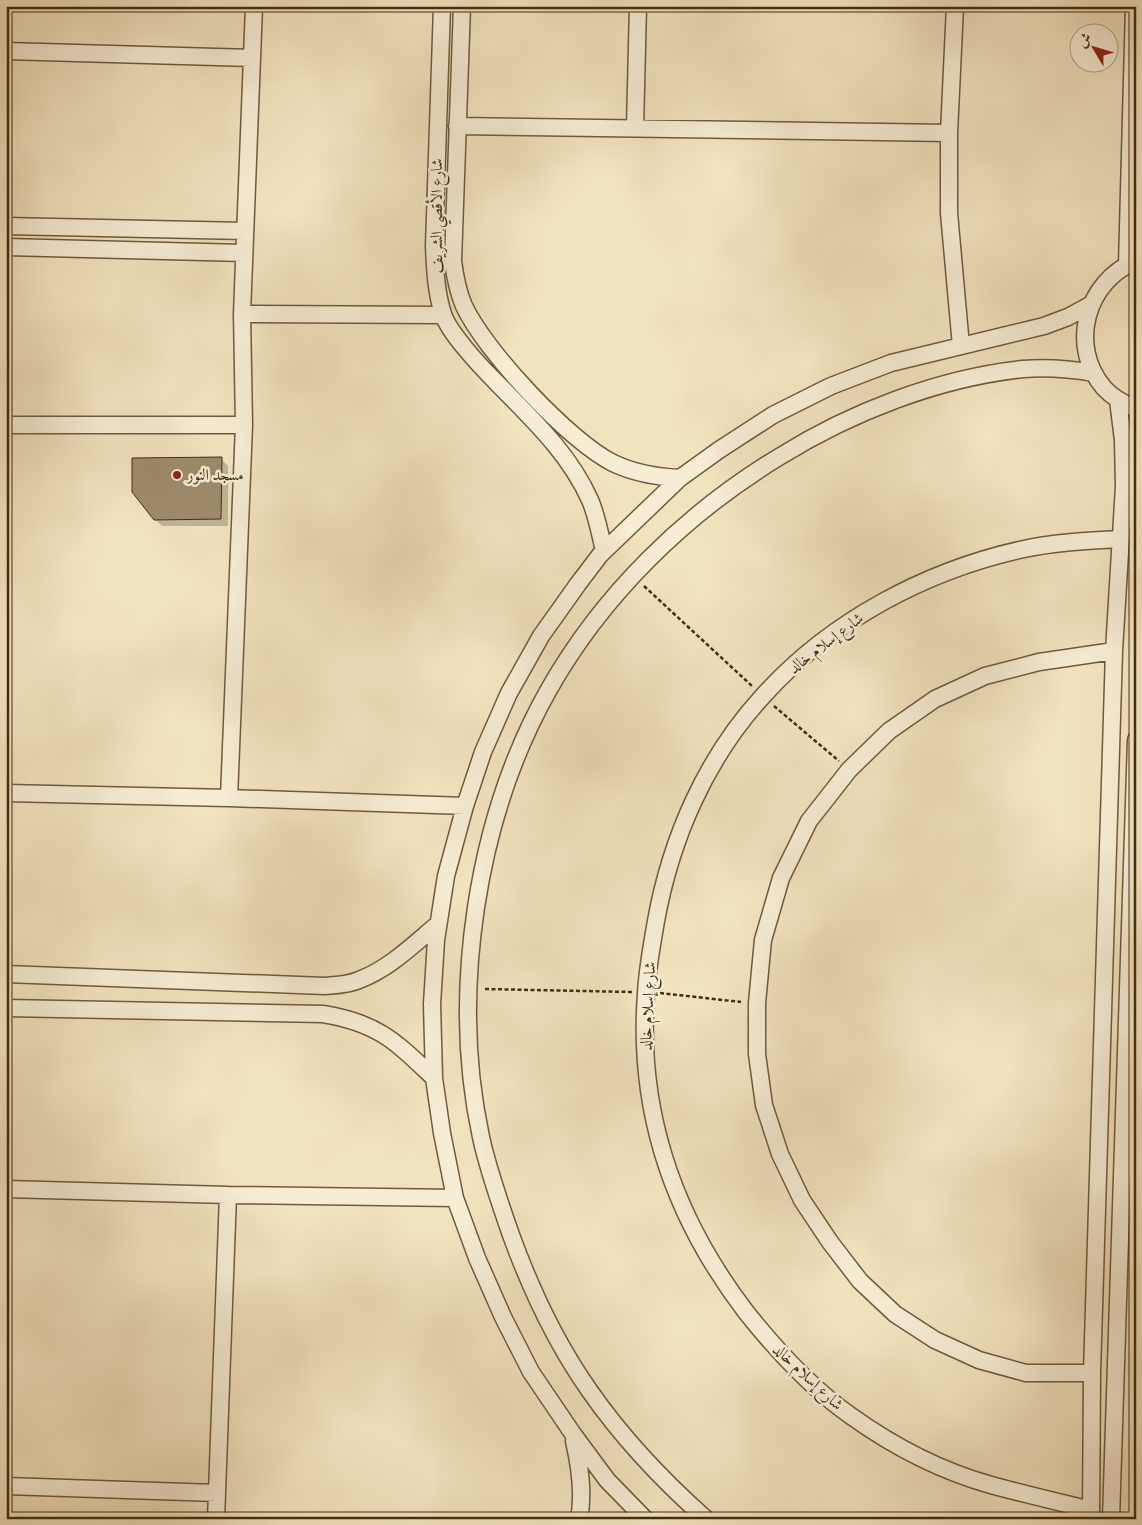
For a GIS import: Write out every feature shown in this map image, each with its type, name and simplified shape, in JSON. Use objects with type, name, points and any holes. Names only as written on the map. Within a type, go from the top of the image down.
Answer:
[{"type":"street","points":[[229,798],[244,425],[242,314],[254,6]]},
{"type":"street","name":"شارع الأقصي الشريف","points":[[442,6],[434,246],[435,273],[443,315],[478,364],[550,437],[566,457],[590,502],[599,526],[604,551]]},
{"type":"street","name":"شارع الأقصي الشريف","points":[[462,6],[453,261],[458,290],[472,320],[499,357],[526,389],[592,450],[612,462],[634,471],[656,477],[680,478]]},
{"type":"street","points":[[635,128],[638,6]]},
{"type":"street","points":[[955,6],[949,133],[949,213],[962,346]]},
{"type":"street","points":[[1134,6],[1131,263],[1112,275],[1099,289],[1090,305],[1086,322],[1085,340],[1088,357],[1094,373],[1105,388],[1118,400],[1136,409]]},
{"type":"street","points":[[6,51],[252,58]]},
{"type":"street","points":[[457,126],[949,133]]},
{"type":"street","points":[[6,226],[245,231]]},
{"type":"street","points":[[6,247],[244,253]]},
{"type":"street","points":[[645,1519],[607,1480],[531,1372],[477,1258],[455,1198],[442,1133],[434,1078],[432,1004],[438,924],[446,876],[465,806],[483,752],[509,693],[541,636],[578,584],[604,551],[680,478],[718,450],[773,415],[831,386],[891,363],[1044,326],[1068,317],[1090,305]]},
{"type":"street","points":[[242,314],[443,315]]},
{"type":"street","points":[[706,1519],[645,1461],[615,1426],[588,1389],[564,1351],[531,1285],[505,1217],[481,1136],[472,1081],[468,1024],[468,989],[475,912],[485,857],[500,803],[520,750],[547,692],[583,635],[632,575],[705,508],[752,473],[802,442],[854,416],[918,393],[965,380],[1013,371],[1046,368],[1094,373]]},
{"type":"street","points":[[1091,1514],[1092,1373],[1114,651],[1124,486],[1123,440],[1118,400]]},
{"type":"street","points":[[6,425],[244,425]]},
{"type":"street","points":[[1123,463],[1136,490]]},
{"type":"street","name":"شارع إسلام خالد","points":[[1091,1514],[952,1471],[917,1456],[882,1437],[819,1391],[791,1365],[765,1336],[721,1278],[703,1250],[688,1220],[669,1173],[655,1125],[649,1092],[645,1059],[646,992],[662,887],[678,835],[701,785],[729,739],[762,696],[794,666],[835,633],[864,613],[902,592],[942,574],[983,560],[1025,549],[1068,542],[1120,539]]},
{"type":"street","points":[[1092,1373],[1026,1373],[979,1360],[935,1340],[895,1314],[860,1280],[830,1242],[802,1200],[780,1154],[764,1105],[757,1054],[757,1003],[762,940],[781,878],[810,821],[849,770],[889,731],[935,699],[985,676],[1039,662],[1114,651]]},
{"type":"street","points":[[1111,1519],[1136,740]]},
{"type":"street","points":[[6,794],[229,798],[465,806]]},
{"type":"street","points":[[6,974],[325,986],[342,985],[374,974],[438,924]]},
{"type":"street","points":[[6,1008],[323,1014],[348,1018],[371,1027],[392,1040],[434,1078]]},
{"type":"street","points":[[6,1189],[228,1195],[455,1198]]},
{"type":"street","points":[[216,1519],[228,1195]]},
{"type":"street","points":[[573,1434],[581,1470],[581,1507],[579,1519]]},
{"type":"street","points":[[6,1486],[217,1493]]},
{"type":"path","points":[[632,575],[762,696],[849,770]]},
{"type":"path","points":[[468,989],[646,992],[757,1003]]},
{"type":"building","name":"مسجد النور","points":[[222,457],[221,519],[154,520],[132,492],[132,458]]},
{"type":"place","name":"مسجد النور","points":[[177,475]]}]
